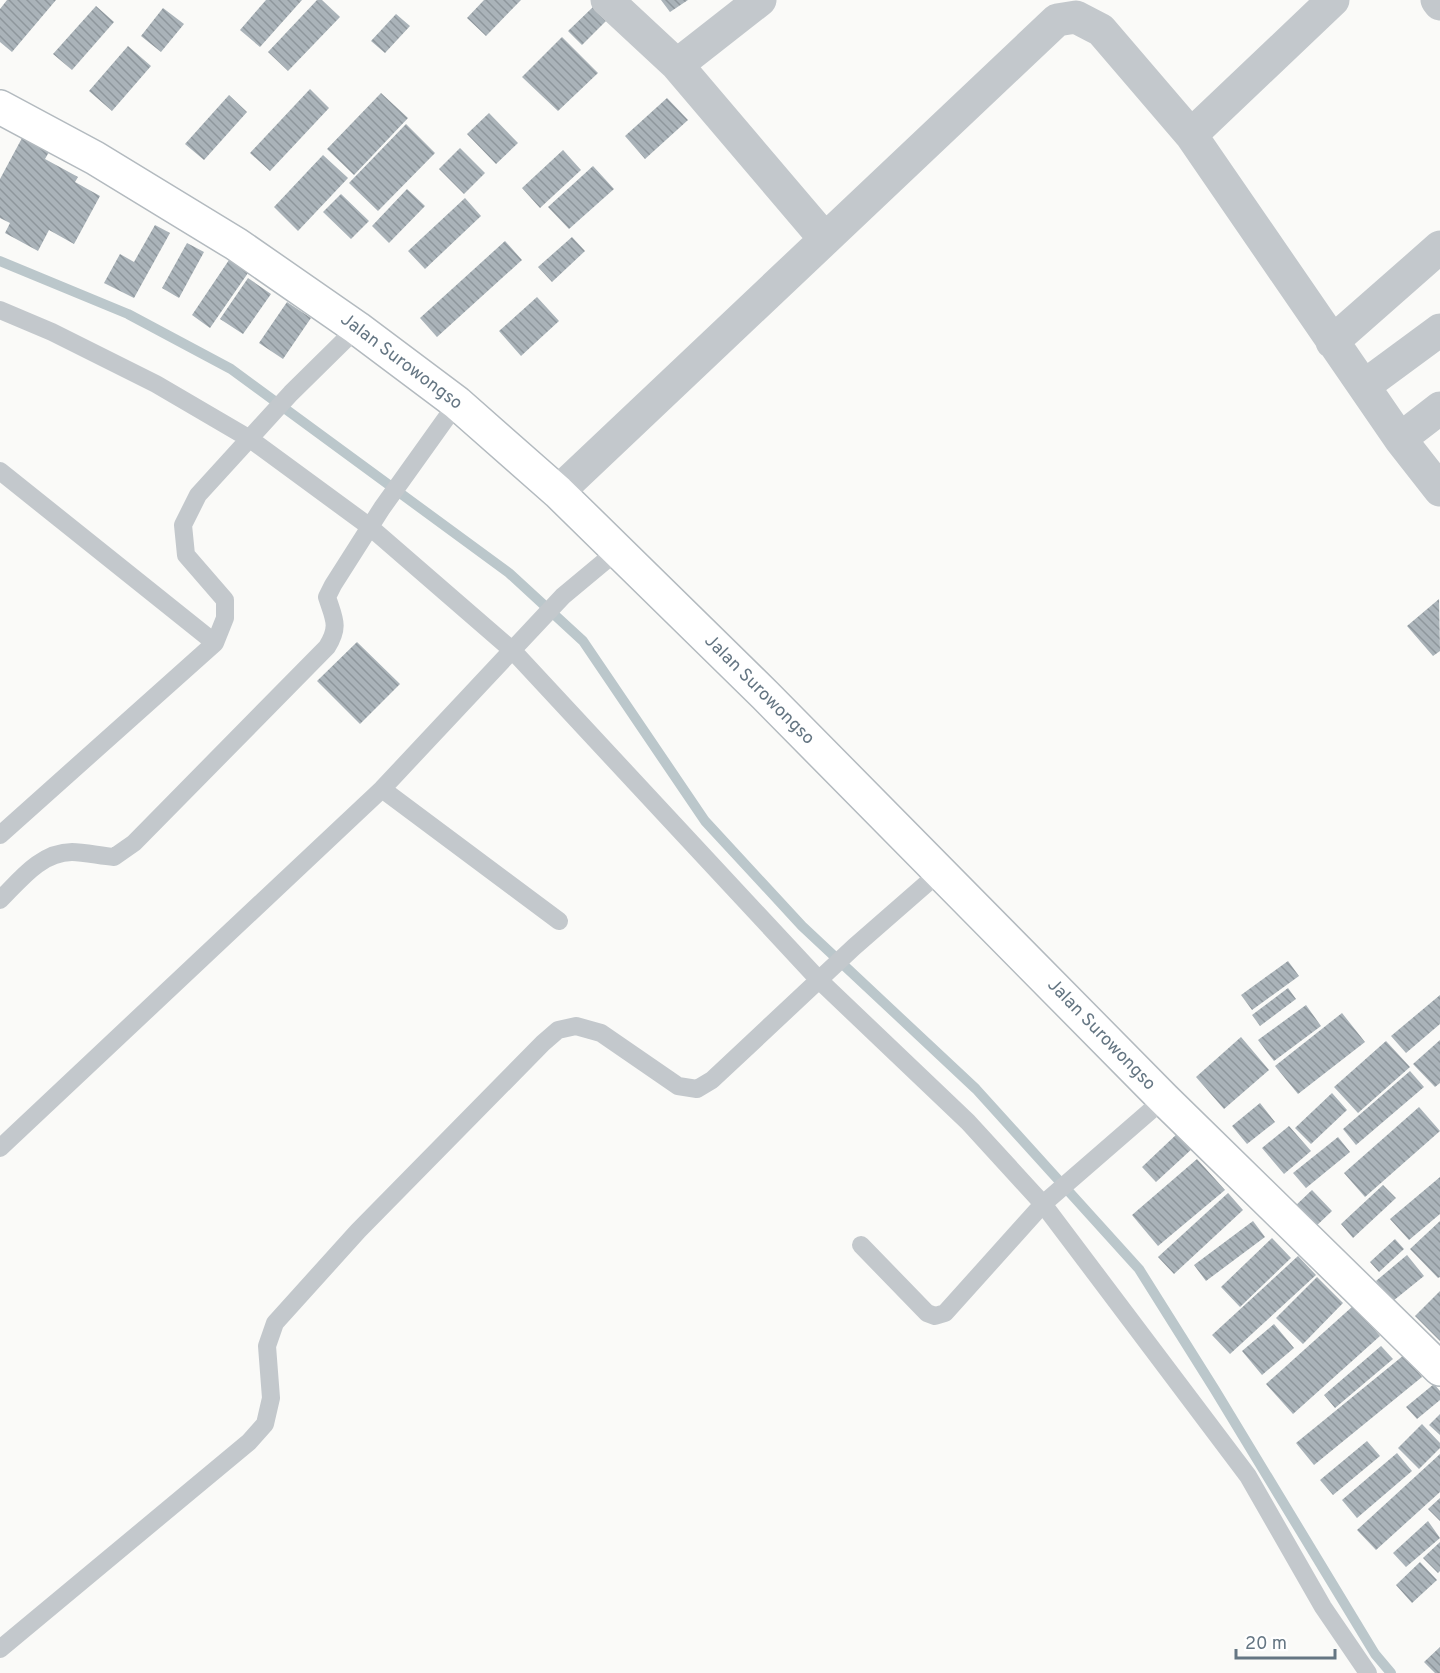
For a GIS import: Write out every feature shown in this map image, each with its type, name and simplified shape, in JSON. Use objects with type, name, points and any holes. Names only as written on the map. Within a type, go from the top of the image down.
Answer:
[{"type":"street","points":[[607,0],[677,65],[825,239]]},
{"type":"street","points":[[677,65],[760,0]]},
{"type":"street","points":[[1191,135],[1333,0]]},
{"type":"street","points":[[1437,0],[1440,4]]},
{"type":"street","points":[[558,492],[1056,20],[1076,17],[1101,30],[1191,135],[1400,439],[1440,490]]},
{"type":"street","name":"Jalan Surowongso","points":[[0,107],[95,158],[236,244],[357,328],[457,403],[558,492],[765,695],[1164,1099],[1440,1369]]},
{"type":"street","points":[[1332,342],[1440,247]]},
{"type":"street","points":[[1364,386],[1440,330]]},
{"type":"street","points":[[1400,439],[1440,408]]},
{"type":"lane","points":[[0,310],[52,332],[256,433],[370,527],[513,651],[968,1122],[1050,1198],[1248,1476],[1323,1607],[1368,1673]]},
{"type":"lane","points":[[0,835],[215,643],[225,618],[225,600],[186,555],[183,525],[198,495],[291,393],[357,328]]},
{"type":"lane","points":[[0,900],[39,862],[57,854],[73,852],[114,856],[134,843],[327,647],[335,634],[335,621],[327,597],[382,508],[457,403]]},
{"type":"lane","points":[[0,471],[215,643]]},
{"type":"lane","points":[[0,1148],[382,789],[563,596],[616,551]]},
{"type":"lane","points":[[382,789],[559,921]]},
{"type":"lane","points":[[0,1649],[249,1442],[265,1424],[271,1398],[267,1346],[275,1323],[358,1231],[550,1036],[558,1030],[576,1026],[601,1033],[678,1086],[697,1089],[712,1080],[854,947],[940,871]]},
{"type":"lane","points":[[861,1245],[927,1313],[935,1316],[945,1313],[1050,1198],[1164,1099]]},
{"type":"building","points":[[7,0],[56,0],[12,52],[0,42],[0,9]]},
{"type":"building","points":[[266,0],[302,0],[260,47],[240,30]]},
{"type":"building","points":[[317,0],[322,0],[340,17],[288,71],[268,52]]},
{"type":"building","points":[[484,0],[521,0],[486,36],[467,18]]},
{"type":"building","points":[[661,0],[688,0],[670,12]]},
{"type":"building","points":[[96,6],[114,22],[72,70],[53,54]]},
{"type":"building","points":[[593,7],[606,21],[582,45],[568,31]]},
{"type":"building","points":[[163,8],[184,24],[161,52],[141,36]]},
{"type":"building","points":[[396,14],[410,26],[385,53],[371,41]]},
{"type":"building","points":[[562,37],[598,73],[558,111],[522,77]]},
{"type":"building","points":[[128,46],[151,66],[112,111],[89,91]]},
{"type":"building","points":[[310,89],[329,108],[270,171],[250,153]]},
{"type":"building","points":[[381,93],[408,118],[354,175],[327,149]]},
{"type":"building","points":[[229,95],[247,112],[204,160],[185,144]]},
{"type":"building","points":[[667,98],[688,120],[645,159],[625,136]]},
{"type":"building","points":[[489,113],[518,143],[496,164],[467,134]]},
{"type":"building","points":[[406,124],[435,153],[378,211],[349,183]]},
{"type":"building","points":[[22,138],[49,152],[45,159],[78,177],[75,182],[100,196],[74,244],[49,230],[38,251],[5,233],[10,223],[0,218],[0,179]]},
{"type":"building","points":[[460,148],[485,173],[464,194],[439,169]]},
{"type":"building","points":[[563,150],[581,170],[540,208],[522,188]]},
{"type":"building","points":[[323,155],[348,178],[298,231],[274,207]]},
{"type":"building","points":[[593,166],[614,189],[569,229],[548,207]]},
{"type":"building","points":[[407,189],[425,206],[389,243],[372,226]]},
{"type":"building","points":[[341,194],[369,221],[351,239],[323,212]]},
{"type":"building","points":[[465,198],[481,216],[425,269],[408,251]]},
{"type":"building","points":[[155,225],[170,233],[134,298],[104,283],[120,254],[134,262]]},
{"type":"building","points":[[572,237],[585,251],[552,282],[538,267]]},
{"type":"building","points":[[505,241],[522,260],[437,337],[420,318]]},
{"type":"building","points":[[187,243],[204,252],[179,298],[162,288]]},
{"type":"building","points":[[229,260],[248,273],[210,328],[192,315]]},
{"type":"building","points":[[248,278],[271,294],[243,334],[220,319]]},
{"type":"building","points":[[537,297],[559,321],[521,356],[499,331]]},
{"type":"building","points":[[287,302],[311,318],[283,359],[259,343]]},
{"type":"building","points":[[1439,599],[1440,651],[1433,656],[1407,626]]},
{"type":"building","points":[[357,642],[400,684],[360,724],[317,681]]},
{"type":"building","points":[[1288,961],[1299,976],[1252,1010],[1241,995]]},
{"type":"building","points":[[1288,988],[1296,999],[1260,1026],[1252,1015]]},
{"type":"building","points":[[1440,995],[1440,1024],[1406,1053],[1391,1036]]},
{"type":"building","points":[[1306,1005],[1321,1026],[1274,1061],[1258,1040]]},
{"type":"building","points":[[1342,1013],[1365,1042],[1298,1094],[1275,1066]]},
{"type":"building","points":[[1241,1037],[1269,1070],[1224,1109],[1196,1077]]},
{"type":"building","points":[[1440,1040],[1440,1083],[1435,1087],[1413,1064]]},
{"type":"building","points":[[1386,1041],[1410,1067],[1358,1113],[1334,1087]]},
{"type":"building","points":[[1410,1071],[1424,1087],[1356,1145],[1343,1129]]},
{"type":"building","points":[[1332,1093],[1347,1110],[1311,1144],[1295,1128]]},
{"type":"building","points":[[1260,1103],[1275,1122],[1247,1144],[1232,1126]]},
{"type":"building","points":[[1419,1107],[1440,1131],[1365,1197],[1344,1173]]},
{"type":"building","points":[[1289,1126],[1311,1151],[1284,1174],[1262,1148]]},
{"type":"building","points":[[1179,1132],[1194,1147],[1156,1182],[1142,1167]]},
{"type":"building","points":[[1338,1137],[1350,1152],[1306,1188],[1293,1173]]},
{"type":"building","points":[[1197,1159],[1225,1190],[1158,1246],[1132,1215]]},
{"type":"building","points":[[1440,1177],[1440,1214],[1409,1240],[1390,1219]]},
{"type":"building","points":[[1383,1185],[1396,1198],[1353,1238],[1341,1224]]},
{"type":"building","points":[[1312,1190],[1332,1211],[1313,1229],[1293,1208]]},
{"type":"building","points":[[1228,1193],[1243,1210],[1174,1274],[1158,1257]]},
{"type":"building","points":[[1253,1221],[1265,1237],[1206,1281],[1194,1265]]},
{"type":"building","points":[[1440,1221],[1440,1277],[1438,1278],[1410,1249]]},
{"type":"building","points":[[1272,1238],[1291,1258],[1240,1307],[1221,1287]]},
{"type":"building","points":[[1395,1239],[1404,1249],[1379,1272],[1370,1262]]},
{"type":"building","points":[[1407,1255],[1424,1276],[1393,1301],[1376,1281]]},
{"type":"building","points":[[1298,1256],[1316,1275],[1230,1354],[1212,1335]]},
{"type":"building","points":[[1317,1277],[1343,1303],[1303,1344],[1276,1318]]},
{"type":"building","points":[[1440,1291],[1440,1341],[1415,1316]]},
{"type":"building","points":[[1353,1306],[1380,1336],[1293,1414],[1266,1384]]},
{"type":"building","points":[[1274,1324],[1294,1348],[1262,1375],[1242,1351]]},
{"type":"building","points":[[1381,1346],[1393,1359],[1335,1408],[1324,1395]]},
{"type":"building","points":[[1404,1355],[1422,1377],[1314,1465],[1296,1443]]},
{"type":"building","points":[[1434,1384],[1440,1391],[1440,1400],[1417,1419],[1406,1407]]},
{"type":"building","points":[[1440,1414],[1440,1435],[1429,1425]]},
{"type":"building","points":[[1422,1424],[1440,1443],[1440,1448],[1419,1469],[1398,1448]]},
{"type":"building","points":[[1367,1441],[1380,1456],[1333,1495],[1320,1480]]},
{"type":"building","points":[[1397,1453],[1412,1471],[1357,1518],[1342,1500]]},
{"type":"building","points":[[1440,1454],[1440,1492],[1376,1550],[1357,1530]]},
{"type":"building","points":[[1440,1498],[1440,1521],[1428,1509]]},
{"type":"building","points":[[1428,1521],[1440,1538],[1406,1567],[1393,1553]]},
{"type":"building","points":[[1440,1542],[1440,1571],[1438,1573],[1423,1558]]},
{"type":"building","points":[[1420,1562],[1437,1580],[1412,1603],[1396,1585]]},
{"type":"building","points":[[1440,1647],[1440,1673],[1435,1673],[1424,1662]]},
{"type":"waterway","points":[[0,261],[128,314],[231,369],[509,573],[583,641],[705,821],[802,926],[976,1089],[1139,1269],[1375,1654],[1391,1673]]}]
